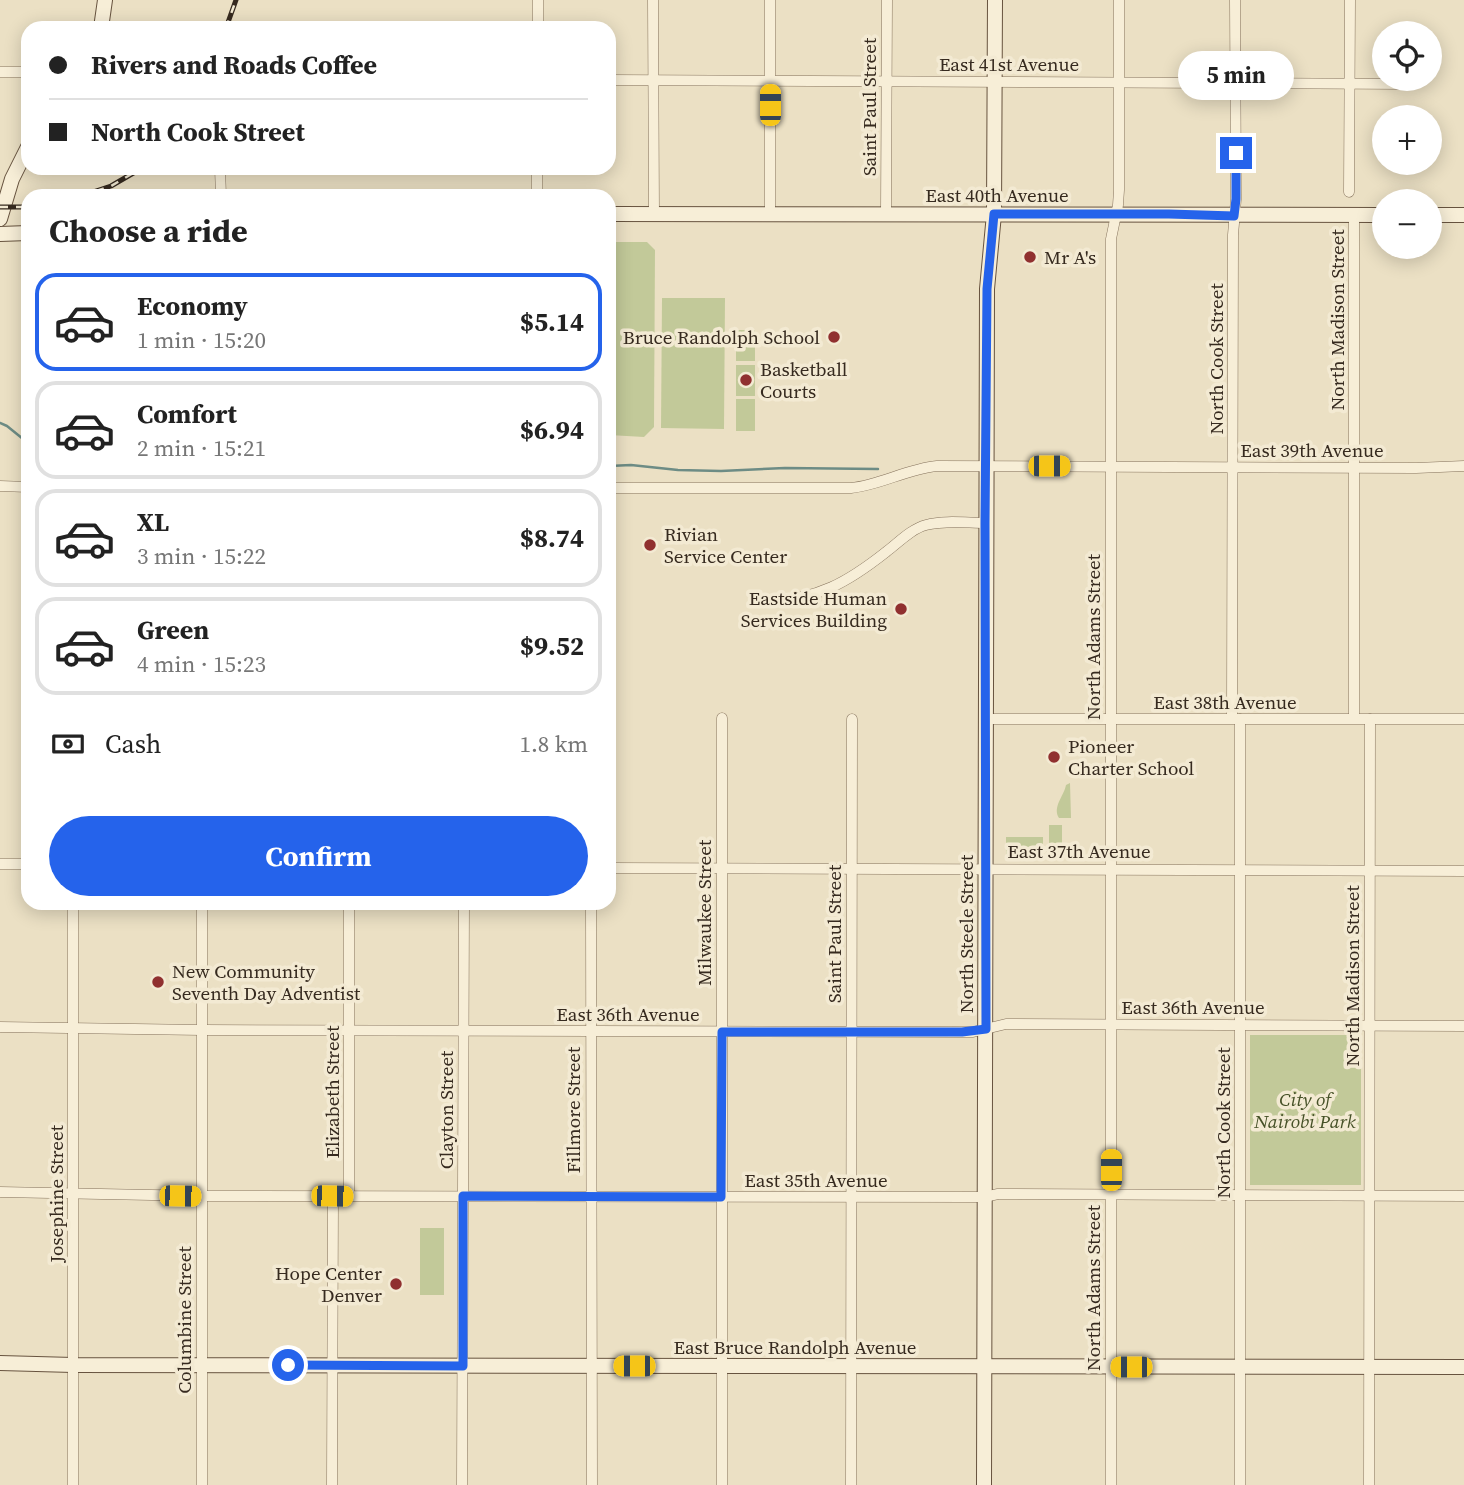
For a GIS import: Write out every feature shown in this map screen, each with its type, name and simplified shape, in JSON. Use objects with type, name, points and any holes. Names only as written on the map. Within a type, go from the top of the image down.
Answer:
[{"type":"street","points":[[102,21],[105,0]]},
{"type":"street","points":[[538,0],[538,21]]},
{"type":"street","points":[[653,0],[654,214]]},
{"type":"street","points":[[770,0],[770,214]]},
{"type":"street","name":"Saint Paul Street","points":[[886,214],[887,0]]},
{"type":"street","name":"North Steele Street","points":[[984,1485],[985,523],[987,289],[994,214],[995,0]]},
{"type":"street","name":"North Adams Street","points":[[1111,1485],[1111,239],[1119,190],[1119,0]]},
{"type":"street","name":"North Cook Street","points":[[1235,0],[1233,467],[1240,869],[1240,1485]]},
{"type":"street","points":[[1349,192],[1350,0]]},
{"type":"street","points":[[0,72],[21,72]]},
{"type":"street","name":"East 41st Avenue","points":[[616,80],[1372,83]]},
{"type":"street","points":[[0,219],[12,179],[21,161]]},
{"type":"street","name":"East 40th Avenue","points":[[616,214],[1372,215]]},
{"type":"street","name":"North Madison Street","points":[[1354,215],[1354,718]]},
{"type":"street","points":[[1442,215],[1464,215]]},
{"type":"street","points":[[0,234],[21,233]]},
{"type":"street","name":"East 39th Avenue","points":[[616,488],[851,488],[874,484],[919,468],[986,461],[1110,467],[1464,466]]},
{"type":"street","points":[[0,486],[21,487]]},
{"type":"street","points":[[768,601],[801,598],[840,584],[926,525],[985,523]]},
{"type":"street","name":"Milwaukee Street","points":[[722,718],[722,1485]]},
{"type":"street","name":"Saint Paul Street","points":[[851,1485],[852,719]]},
{"type":"street","name":"East 38th Avenue","points":[[985,719],[1464,719]]},
{"type":"street","name":"North Madison Street","points":[[1369,1485],[1370,719]]},
{"type":"street","points":[[0,864],[21,864]]},
{"type":"street","name":"East 37th Avenue","points":[[616,868],[1464,871]]},
{"type":"street","name":"Josephine Street","points":[[73,910],[73,1485]]},
{"type":"street","name":"Columbine Street","points":[[202,910],[202,1485]]},
{"type":"street","name":"Elizabeth Street","points":[[349,910],[349,1196]]},
{"type":"street","name":"Clayton Street","points":[[462,1485],[464,910]]},
{"type":"street","name":"Fillmore Street","points":[[591,910],[592,1485]]},
{"type":"street","name":"East 36th Avenue","points":[[0,1027],[349,1031],[962,1032],[1006,1024],[1464,1026]]},
{"type":"street","name":"East 35th Avenue","points":[[0,1192],[202,1196],[1464,1196]]},
{"type":"street","points":[[332,1196],[332,1485]]},
{"type":"street","name":"East Bruce Randolph Avenue","points":[[0,1363],[1464,1367]]},
{"type":"green space","points":[[616,242],[647,242],[655,250],[654,427],[644,437],[616,435]]},
{"type":"green space","points":[[662,298],[725,298],[724,429],[661,428]]},
{"type":"green space","points":[[736,330],[755,330],[755,361],[736,361]]},
{"type":"green space","name":"Basketball Courts","points":[[736,365],[755,365],[755,396],[736,396]]},
{"type":"green space","points":[[736,399],[755,399],[755,431],[736,431]]},
{"type":"green space","points":[[1070,783],[1071,818],[1059,818],[1058,806],[1066,785]]},
{"type":"green space","points":[[1049,825],[1062,825],[1062,853],[1049,853]]},
{"type":"green space","points":[[1006,837],[1043,837],[1043,856],[1006,856]]},
{"type":"green space","name":"City of Nairobi Park","points":[[1250,1035],[1361,1035],[1361,1185],[1250,1185]]},
{"type":"green space","points":[[420,1228],[444,1228],[444,1295],[420,1295]]},
{"type":"waterway","points":[[0,423],[21,437]]},
{"type":"waterway","points":[[616,466],[721,471],[785,468],[878,469]]},
{"type":"railway","points":[[228,21],[236,0]]},
{"type":"railway","points":[[102,189],[130,175]]},
{"type":"railway","points":[[0,207],[21,207]]},
{"type":"place","name":"Mr A's","points":[[1030,257]]},
{"type":"place","name":"Bruce Randolph School","points":[[834,337]]},
{"type":"place","name":"Basketball Courts","points":[[746,380]]},
{"type":"place","name":"Rivian Service Center","points":[[650,545]]},
{"type":"place","name":"Eastside Human Services Building","points":[[901,609]]},
{"type":"place","name":"Pioneer Charter School","points":[[1054,757]]},
{"type":"place","name":"New Community Seventh Day Adventist","points":[[158,982]]},
{"type":"place","name":"Hope Center Denver","points":[[396,1284]]},
{"type":"route","points":[[288,1365],[463,1366],[463,1196],[721,1197],[722,1032],[973,1032],[986,1029],[987,289],[994,214],[1234,216],[1236,153]]}]
